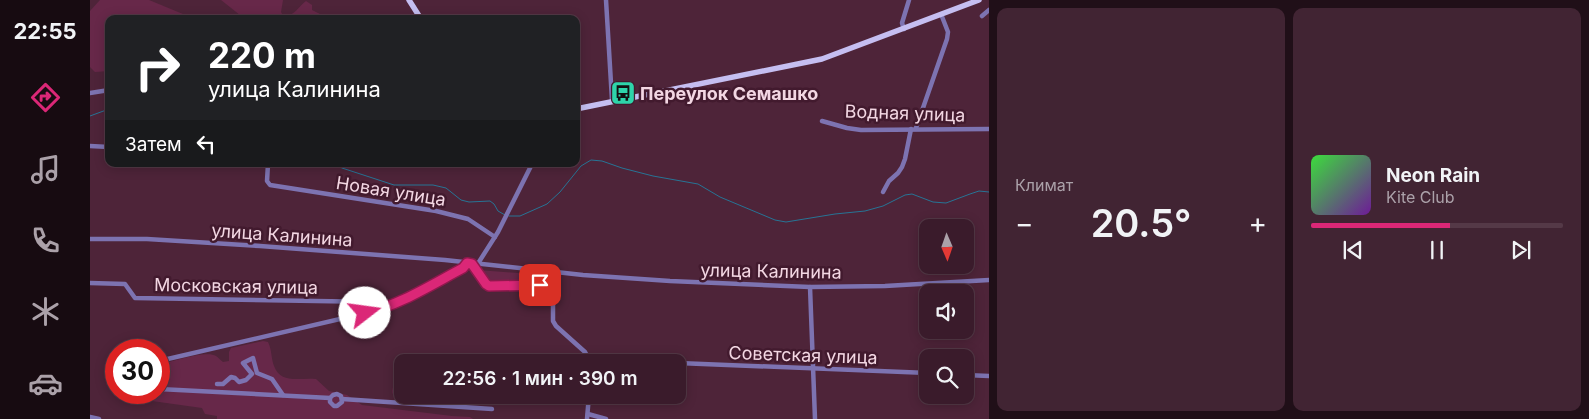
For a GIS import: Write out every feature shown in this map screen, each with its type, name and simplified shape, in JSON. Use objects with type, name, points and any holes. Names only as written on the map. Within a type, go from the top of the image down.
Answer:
[{"type":"main road","points":[[408,0],[417,15]]},
{"type":"main road","points":[[580,108],[822,59],[980,0]]},
{"type":"street","points":[[606,0],[612,100]]},
{"type":"street","points":[[904,29],[902,23],[909,0]]},
{"type":"street","points":[[982,16],[989,10]]},
{"type":"street","points":[[883,192],[902,167],[947,39],[948,32],[942,14]]},
{"type":"street","points":[[90,93],[105,91]]},
{"type":"street","name":"Водная улица","points":[[822,121],[861,130],[989,129]]},
{"type":"street","points":[[90,146],[105,147]]},
{"type":"street","name":"Новая улица","points":[[268,167],[267,181],[270,185],[436,211],[462,217],[495,237]]},
{"type":"street","points":[[530,167],[495,237],[475,264],[489,286],[537,286],[553,272]]},
{"type":"street","name":"улица Калинина","points":[[90,238],[190,242],[467,263],[670,282],[810,287],[885,286],[989,280]]},
{"type":"street","points":[[170,358],[388,307],[463,268],[467,263]]},
{"type":"street","points":[[553,272],[553,320],[556,326],[586,354]]},
{"type":"street","name":"Московская улица","points":[[90,283],[124,284],[135,298],[377,302],[388,307]]},
{"type":"street","points":[[810,287],[815,419]]},
{"type":"street","points":[[216,384],[222,385],[231,377],[242,383],[252,374],[243,363],[253,358],[257,373],[272,379],[283,395]]},
{"type":"street","name":"Советская улица","points":[[686,363],[919,374]]},
{"type":"street","points":[[974,375],[989,376]]},
{"type":"street","points":[[170,390],[330,398],[337,394],[342,399],[381,402],[400,401],[492,409]]},
{"type":"street","points":[[330,398],[332,404],[337,406],[342,402],[342,399]]},
{"type":"street","points":[[381,402],[381,409]]},
{"type":"street","points":[[588,416],[606,419]]},
{"type":"street","points":[[90,417],[99,419]]},
{"type":"shaded area","points":[[100,0],[149,0],[185,15],[105,15],[105,71],[95,72],[90,67],[90,11]]},
{"type":"shaded area","points":[[221,0],[283,0],[281,12],[282,15],[240,15]]},
{"type":"shaded area","points":[[306,1],[312,5],[312,10],[322,15],[290,15]]},
{"type":"shaded area","points":[[478,270],[545,275],[545,277],[540,282],[488,282]]},
{"type":"shaded area","points":[[263,341],[268,342],[274,366],[281,376],[292,379],[316,379],[329,391],[347,395],[362,405],[470,417],[473,419],[217,419],[217,416],[205,414],[202,408],[170,404],[170,362],[205,354],[216,356],[223,362],[229,361],[231,348]]},
{"type":"waterway","points":[[90,116],[105,110]]},
{"type":"waterway","points":[[509,216],[520,216],[547,204],[560,192],[581,166],[591,160],[602,161],[653,176],[698,184],[720,197],[775,220],[786,222],[865,211],[883,206],[905,195],[912,194],[933,202],[946,203],[979,191],[989,192]]},
{"type":"waterway","points":[[340,167],[394,185],[433,185],[446,188],[461,200],[469,202],[490,201],[498,211],[505,215]]},
{"type":"place","name":"Переулок Семашко","points":[[623,93]]},
{"type":"route","points":[[365,313],[383,309],[402,300],[463,268],[467,263],[472,264],[476,272],[489,286],[540,285]]}]
